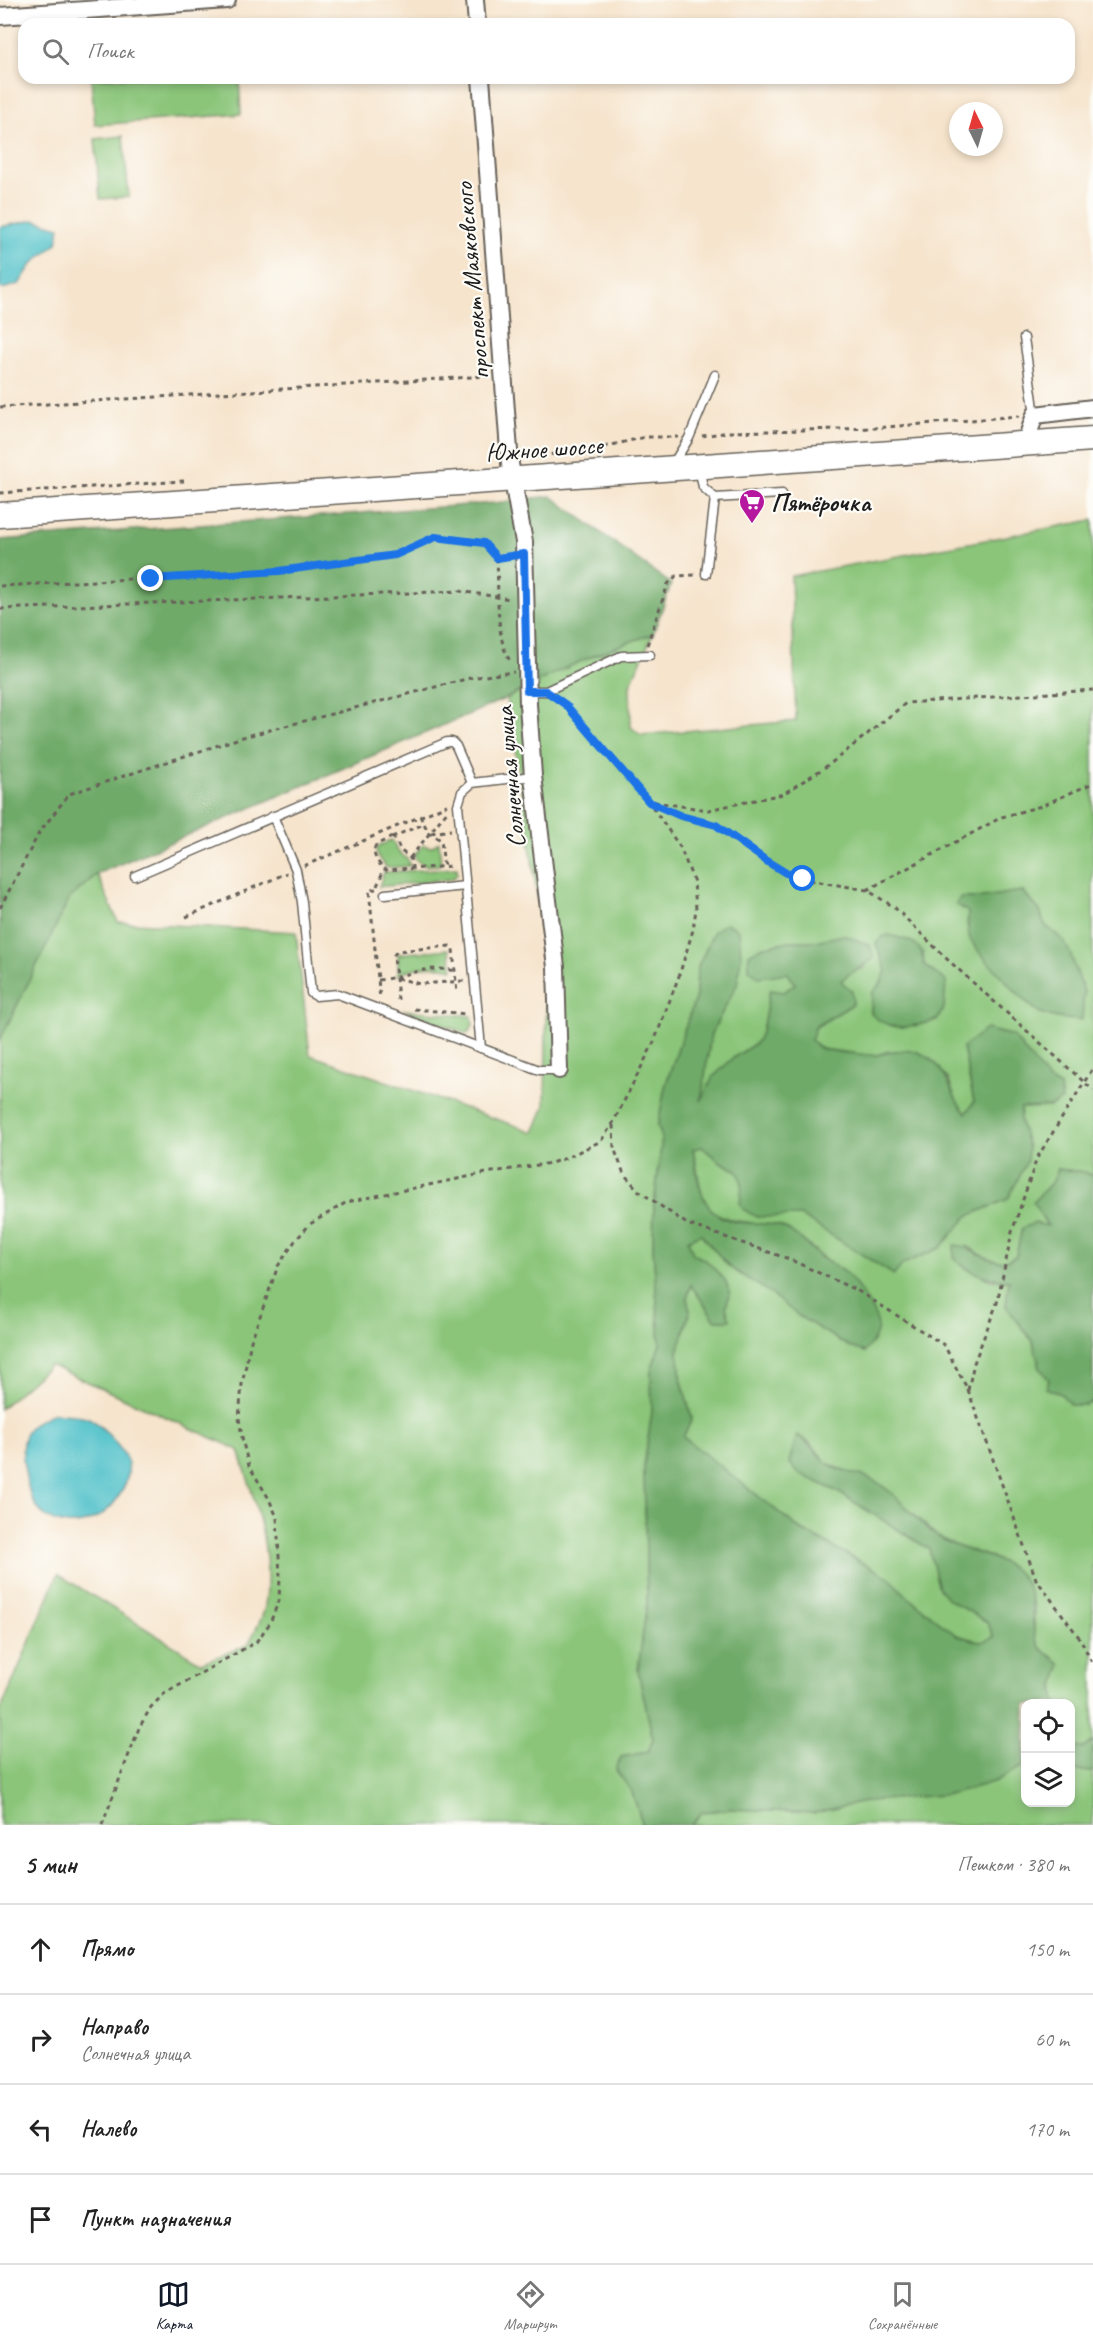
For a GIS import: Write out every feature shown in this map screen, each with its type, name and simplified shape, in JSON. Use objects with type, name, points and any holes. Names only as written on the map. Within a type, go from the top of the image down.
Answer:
[{"type":"street","points":[[0,16],[57,6],[227,0]]},
{"type":"street","points":[[475,0],[476,18]]},
{"type":"street","name":"проспект Маяковского","points":[[481,84],[512,472]]},
{"type":"street","points":[[1025,444],[1035,415],[1093,408]]},
{"type":"street","name":"Южное шоссе","points":[[0,515],[512,472],[670,469],[1093,439]]},
{"type":"street","name":"Солнечная улица","points":[[512,472],[521,519],[524,554],[527,691],[533,777],[556,967],[559,1070]]},
{"type":"lane","points":[[1024,338],[1035,415]]},
{"type":"lane","points":[[670,469],[689,438],[716,375]]},
{"type":"lane","points":[[699,467],[703,487],[716,498],[782,494]]},
{"type":"lane","points":[[706,574],[716,498]]},
{"type":"lane","points":[[527,691],[546,691],[621,656],[650,654]]},
{"type":"lane","points":[[135,876],[447,742],[452,742],[456,746],[472,783]]},
{"type":"lane","points":[[481,1048],[458,805],[462,792],[472,783],[533,777]]},
{"type":"lane","points":[[273,816],[296,870],[302,902],[311,993],[316,996],[338,994],[539,1070],[559,1070]]},
{"type":"lane","points":[[386,891],[466,886]]},
{"type":"path","points":[[0,407],[505,375]]},
{"type":"path","points":[[512,472],[528,456],[600,447],[645,436],[689,438],[730,432],[875,428],[1035,415]]},
{"type":"path","points":[[0,586],[279,571],[395,555],[435,537],[484,543],[497,558],[503,645],[509,660],[519,672],[470,678],[243,737],[69,794],[39,833],[0,908]]},
{"type":"path","points":[[497,558],[524,554]]},
{"type":"path","points":[[638,655],[647,646],[668,584],[676,576],[706,574]]},
{"type":"path","points":[[0,609],[460,591],[499,597]]},
{"type":"path","points":[[649,802],[708,810],[783,794],[830,764],[906,703],[1093,690]]},
{"type":"path","points":[[102,1825],[139,1728],[151,1707],[164,1694],[256,1641],[270,1623],[279,1600],[277,1517],[249,1466],[239,1418],[242,1384],[251,1341],[278,1266],[295,1241],[310,1224],[347,1202],[566,1158],[601,1142],[654,1042],[679,976],[693,930],[696,909],[694,882],[680,847],[649,802],[566,705],[546,691]]},
{"type":"path","points":[[867,890],[1002,817],[1041,806],[1093,783]]},
{"type":"path","points":[[186,917],[454,802],[410,858]]},
{"type":"path","points":[[649,802],[681,816],[716,825],[755,854],[786,873],[803,879],[867,890],[894,907],[949,961],[1093,1090]]},
{"type":"path","points":[[420,816],[429,833],[441,840],[444,867]]},
{"type":"path","points":[[375,847],[384,840],[424,824]]},
{"type":"path","points":[[429,833],[460,829]]},
{"type":"path","points":[[392,837],[396,840],[400,850],[410,858],[412,867],[408,869]]},
{"type":"path","points":[[370,838],[375,847],[375,858],[384,869],[392,871],[464,865]]},
{"type":"path","points":[[376,889],[384,869]]},
{"type":"path","points":[[379,1010],[369,890],[386,891]]},
{"type":"path","points":[[398,1000],[394,955],[397,951],[450,946],[453,949],[457,994]]},
{"type":"path","points":[[378,980],[396,978],[418,970],[433,968],[455,972]]},
{"type":"path","points":[[396,978],[420,984],[456,982]]},
{"type":"path","points":[[413,1009],[478,1015]]},
{"type":"path","points":[[968,1390],[974,1363],[997,1303],[1012,1232],[1037,1158],[1093,1068]]},
{"type":"path","points":[[613,1123],[614,1148],[624,1174],[639,1191],[687,1224],[789,1259],[858,1291],[944,1345],[968,1390],[1036,1579],[1081,1640],[1093,1665]]},
{"type":"green space","points":[[92,84],[239,84],[241,114],[95,125]]},
{"type":"green space","points":[[123,136],[129,197],[100,199],[95,139]]},
{"type":"green space","points":[[551,496],[671,584],[653,634],[578,662],[507,698],[97,874],[69,899],[0,1040],[0,540],[494,503]]},
{"type":"green space","points":[[1093,520],[1093,1176],[1085,1172],[1058,1169],[1053,1181],[1033,1202],[1048,1227],[1022,1228],[1016,1256],[1002,1261],[991,1260],[967,1246],[965,1268],[991,1280],[1009,1280],[1006,1306],[1033,1342],[1040,1368],[1049,1380],[1047,1388],[1085,1405],[1093,1402],[1093,1742],[1083,1748],[1075,1746],[1075,1699],[1055,1699],[1054,1690],[1061,1664],[1039,1647],[1034,1634],[1034,1607],[1025,1582],[992,1557],[964,1549],[939,1538],[889,1491],[866,1477],[853,1475],[827,1463],[809,1442],[797,1435],[798,1473],[838,1492],[929,1549],[940,1589],[948,1599],[987,1622],[994,1637],[982,1642],[956,1635],[907,1596],[889,1577],[800,1529],[683,1437],[692,1419],[681,1378],[678,1352],[690,1311],[687,1298],[691,1285],[715,1320],[729,1320],[726,1307],[730,1293],[706,1261],[693,1254],[688,1241],[700,1233],[729,1267],[766,1290],[800,1317],[850,1347],[845,1272],[781,1227],[729,1219],[717,1214],[709,1207],[700,1188],[693,1149],[702,1147],[719,1161],[738,1171],[793,1216],[801,1216],[903,1264],[940,1248],[968,1216],[1008,1199],[1028,1148],[1020,1121],[1021,1107],[1050,1107],[1060,1087],[1048,1080],[1013,1036],[986,1029],[963,1047],[974,1102],[966,1113],[957,1103],[948,1078],[888,1051],[875,1056],[821,1049],[811,1040],[816,1027],[853,1004],[841,981],[850,972],[864,968],[844,935],[816,941],[789,941],[788,973],[795,984],[784,992],[770,990],[762,1031],[756,1043],[733,1058],[701,1103],[711,1034],[737,984],[697,969],[696,996],[665,1087],[658,1125],[662,1138],[654,1206],[653,1247],[660,1344],[651,1371],[652,1412],[644,1466],[647,1602],[638,1671],[653,1739],[648,1752],[621,1757],[616,1770],[632,1792],[643,1825],[0,1825],[0,1712],[58,1574],[201,1663],[248,1645],[264,1611],[267,1586],[267,1566],[261,1527],[239,1450],[50,1365],[0,1409],[0,1040],[69,899],[97,874],[118,922],[296,932],[310,1055],[534,1132],[545,1106],[547,968],[507,698],[578,662],[653,634],[630,685],[631,727],[641,735],[796,721],[791,576]],"holes":[[[1023,891],[1040,911],[1044,924],[1064,941],[1084,992],[967,927],[968,912],[960,898],[978,898]],[[923,952],[937,1020],[902,1027],[887,1024],[871,1013],[872,993],[881,983],[886,971]]]},
{"type":"green space","points":[[392,840],[410,866],[387,868],[378,857],[376,850],[378,846]]},
{"type":"green space","points":[[439,842],[441,863],[439,865],[425,865],[416,860],[414,856],[423,845],[431,847]]},
{"type":"green space","points":[[457,868],[457,874],[452,879],[379,887],[384,872]]},
{"type":"green space","points":[[1022,891],[1040,911],[1044,924],[1064,941],[1070,953],[1084,992],[1082,1020],[1056,1017],[1035,1009],[1003,979],[970,939],[968,912],[956,904],[960,898],[978,898]]},
{"type":"green space","points":[[726,923],[739,930],[741,956],[737,984],[711,1034],[701,1101],[713,1077],[733,1058],[756,1043],[762,1031],[770,990],[784,992],[795,984],[788,973],[759,977],[749,969],[749,954],[761,947],[789,941],[816,941],[844,935],[870,945],[874,958],[841,981],[852,991],[853,1004],[816,1026],[811,1040],[818,1047],[867,1055],[903,1050],[918,1052],[937,1064],[966,1113],[974,1102],[963,1047],[986,1029],[1013,1036],[1048,1080],[1060,1087],[1062,1100],[1050,1107],[1021,1108],[1020,1121],[1028,1148],[1027,1161],[1008,1199],[968,1216],[940,1248],[903,1264],[894,1275],[801,1216],[757,1217],[744,1210],[740,1204],[742,1184],[738,1171],[719,1161],[702,1147],[693,1149],[701,1191],[708,1206],[714,1212],[729,1220],[772,1224],[792,1233],[823,1259],[847,1275],[870,1307],[878,1328],[875,1338],[865,1352],[850,1347],[800,1317],[766,1290],[729,1267],[701,1234],[688,1240],[693,1254],[706,1260],[725,1280],[730,1293],[726,1307],[730,1320],[715,1320],[691,1285],[687,1298],[690,1311],[678,1352],[681,1378],[692,1419],[683,1437],[800,1529],[889,1577],[907,1596],[956,1635],[982,1642],[994,1637],[987,1622],[948,1599],[939,1589],[929,1549],[838,1492],[798,1473],[789,1462],[797,1435],[831,1466],[878,1483],[940,1538],[958,1547],[997,1560],[1015,1570],[1028,1589],[1036,1639],[1042,1649],[1061,1664],[1054,1690],[1055,1699],[1021,1699],[1021,1767],[996,1781],[953,1794],[869,1801],[814,1813],[731,1809],[702,1812],[691,1825],[643,1825],[632,1792],[616,1770],[621,1757],[648,1752],[653,1739],[638,1671],[647,1602],[644,1466],[652,1412],[651,1371],[660,1344],[653,1247],[654,1206],[662,1138],[658,1125],[665,1087],[696,996],[697,969],[714,931]]},
{"type":"green space","points":[[889,935],[918,946],[924,965],[946,981],[944,1008],[937,1020],[895,1027],[871,1014],[872,993],[881,983],[886,971],[876,944],[882,937]]},
{"type":"green space","points":[[449,949],[453,969],[425,967],[398,975],[398,954]]},
{"type":"green space","points":[[403,1010],[472,1016],[473,1026],[467,1034]]},
{"type":"green space","points":[[1058,1169],[1085,1172],[1093,1176],[1093,1402],[1085,1405],[1071,1405],[1061,1394],[1046,1388],[1049,1380],[1040,1368],[1033,1342],[1006,1306],[1009,1280],[979,1274],[966,1268],[954,1258],[954,1245],[992,1260],[1007,1260],[1016,1256],[1022,1228],[1035,1223],[1048,1226],[1033,1202],[1053,1181]]},
{"type":"green space","points":[[1093,1742],[1093,1772],[1075,1770],[1075,1746],[1083,1748]]},
{"type":"green space","points":[[1020,1766],[1021,1807],[1075,1807],[1075,1770],[1093,1772],[1093,1825],[691,1825],[702,1812],[731,1809],[814,1813],[869,1801],[996,1781]]},
{"type":"water","points":[[34,220],[60,227],[57,243],[32,264],[19,284],[2,289],[0,287],[0,227]]},
{"type":"water","points":[[54,1413],[82,1416],[91,1420],[117,1444],[128,1464],[127,1478],[117,1499],[100,1516],[78,1524],[55,1521],[45,1515],[36,1506],[27,1480],[23,1448],[27,1431],[33,1424]]},
{"type":"place","name":"Пятёрочка","points":[[752,525]]},
{"type":"route","points":[[151,579],[279,571],[395,555],[435,537],[484,543],[497,558],[524,554],[527,691],[546,691],[566,705],[649,802],[681,816],[716,825],[755,854],[786,873],[803,879]]}]
